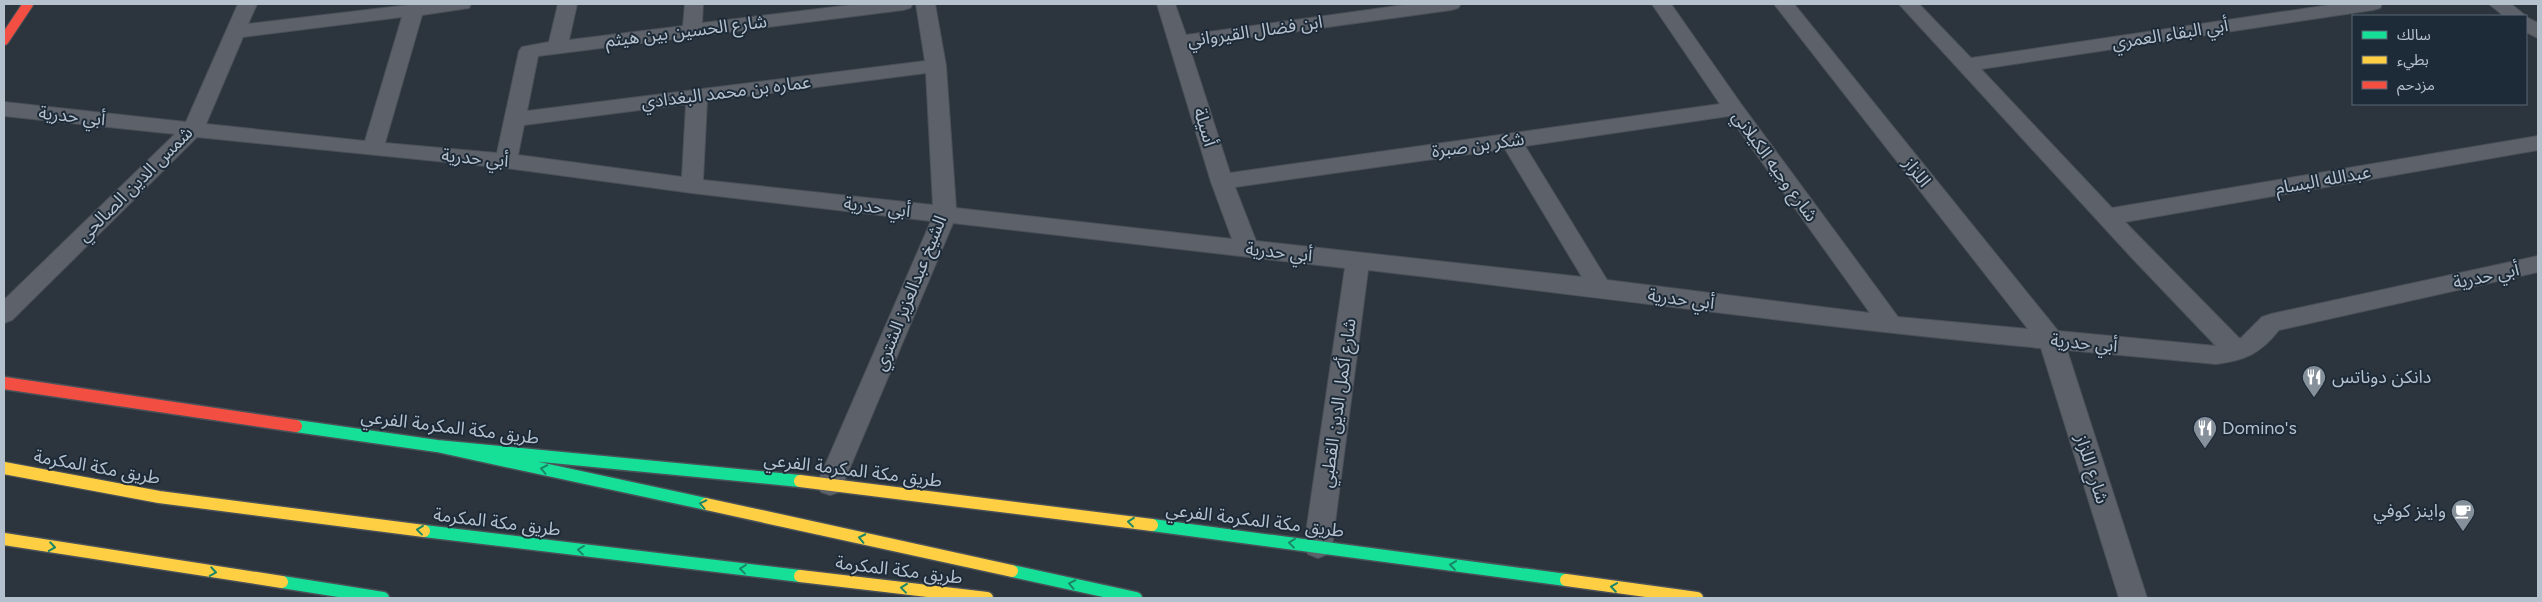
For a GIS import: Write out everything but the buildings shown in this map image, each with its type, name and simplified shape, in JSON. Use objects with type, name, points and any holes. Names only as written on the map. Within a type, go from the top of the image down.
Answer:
[{"type":"main road","points":[[4,40],[28,4]]},
{"type":"main road","name":"طريق مكة المكرمة الفرعي","points":[[4,383],[437,446],[830,484],[1318,546],[1697,598]]},
{"type":"main road","points":[[437,446],[1136,598]]},
{"type":"main road","name":"طريق مكة المكرمة","points":[[4,468],[159,497],[525,544],[987,598]]},
{"type":"main road","points":[[4,539],[383,598]]},
{"type":"street","name":"شمس الدين الصالحي","points":[[4,314],[193,129],[247,4]]},
{"type":"street","points":[[234,32],[451,4]]},
{"type":"street","points":[[558,47],[567,4]]},
{"type":"street","points":[[692,31],[694,4]]},
{"type":"street","name":"شارع الحسين بين هيثم","points":[[516,119],[529,52],[903,4]]},
{"type":"street","name":"الشيخ عبدالعزيز الشتري","points":[[830,484],[945,215],[936,66],[926,4]]},
{"type":"street","name":"أسيلة","points":[[1166,4],[1222,182],[1247,248]]},
{"type":"street","name":"ابن فضال القيرواني","points":[[1178,42],[1451,4]]},
{"type":"street","name":"شارع وجيه الكيلاني","points":[[1662,4],[1734,109],[1891,325]]},
{"type":"street","name":"اللزاز","points":[[1784,4],[2051,340]]},
{"type":"street","points":[[1909,4],[2108,217],[2238,352]]},
{"type":"street","name":"أبي البقاء العمري","points":[[1966,65],[2374,4]]},
{"type":"street","points":[[2499,4],[2515,15]]},
{"type":"street","points":[[373,149],[414,10]]},
{"type":"street","points":[[2527,24],[2538,32]]},
{"type":"street","name":"عماره بن محمد البغدادي","points":[[516,119],[936,66]]},
{"type":"street","points":[[692,186],[697,95]]},
{"type":"street","name":"أبي حدرية","points":[[4,109],[373,149],[506,161],[692,186],[1600,288],[1891,325],[2216,355],[2238,352],[2260,337],[2271,323],[2538,264]]},
{"type":"street","name":"شكر بن صبرة","points":[[1222,182],[1734,109]]},
{"type":"street","points":[[506,161],[516,119]]},
{"type":"street","points":[[1512,140],[1600,288]]},
{"type":"street","name":"عبدالله البسام","points":[[2108,217],[2538,143]]},
{"type":"street","name":"شارع أكمل الدين القطبي","points":[[1318,546],[1358,261]]},
{"type":"street","name":"شارع اللزاز","points":[[2051,340],[2133,598]]},
{"type":"traffic: fast","points":[[296,426],[437,446],[800,481]]},
{"type":"traffic: fast","points":[[437,446],[706,504]]},
{"type":"traffic: fast","points":[[1152,525],[1566,580]]},
{"type":"traffic: fast","points":[[424,531],[800,576]]},
{"type":"traffic: fast","points":[[1012,571],[1136,598]]},
{"type":"traffic: fast","points":[[282,582],[383,598]]},
{"type":"traffic: slow","points":[[4,468],[159,497],[424,531]]},
{"type":"traffic: slow","points":[[800,481],[1152,525]]},
{"type":"traffic: slow","points":[[706,504],[1012,571]]},
{"type":"traffic: slow","points":[[4,539],[282,582]]},
{"type":"traffic: slow","points":[[800,576],[987,598]]},
{"type":"traffic: slow","points":[[1566,580],[1697,598]]},
{"type":"traffic: jam","points":[[4,40],[28,4]]},
{"type":"traffic: jam","points":[[4,383],[296,426]]},
{"type":"place","name":"دانكن دوناتس","points":[[2314,398]]},
{"type":"place","name":"Domino's","points":[[2205,449]]},
{"type":"place","name":"واينز كوفي","points":[[2463,532]]}]
